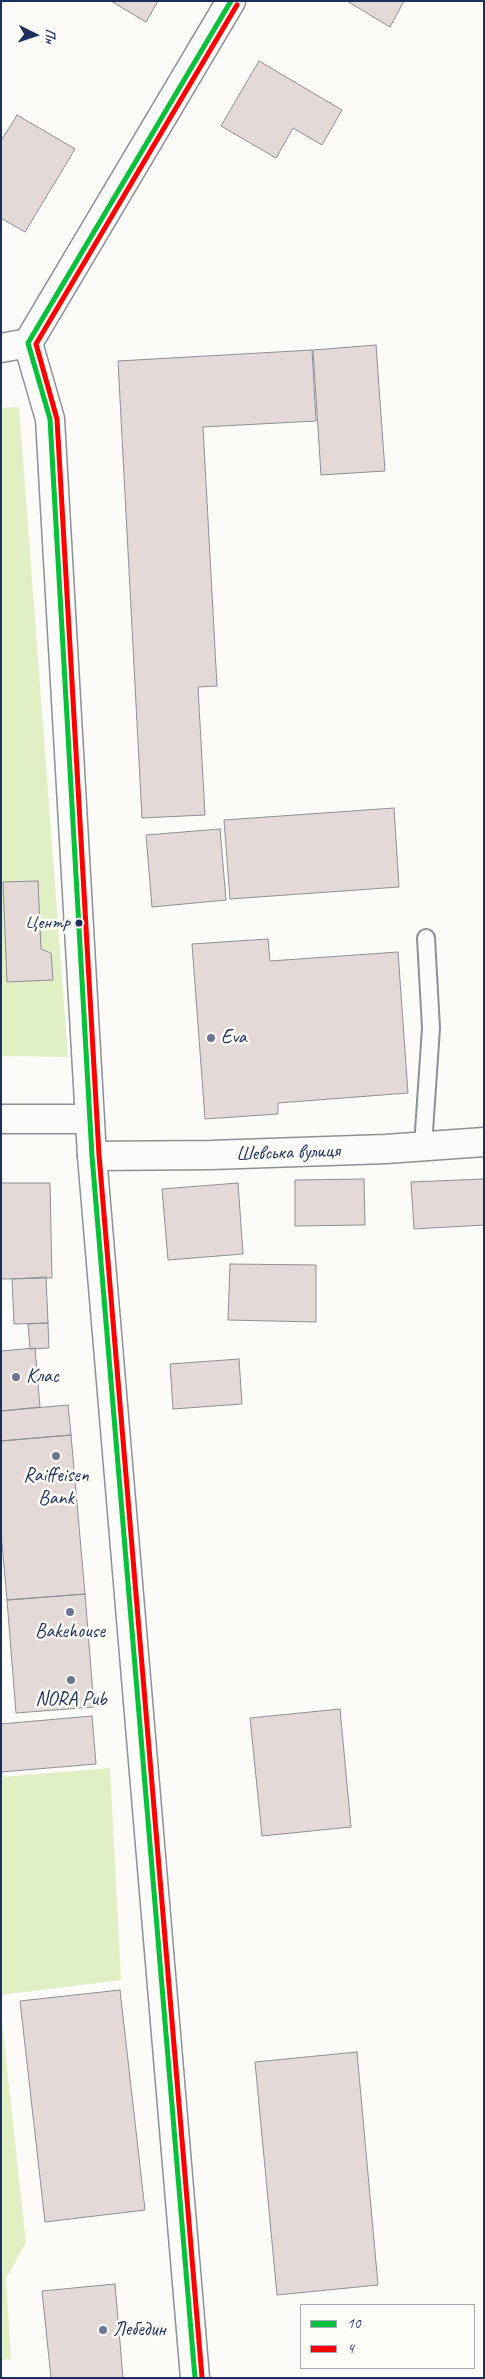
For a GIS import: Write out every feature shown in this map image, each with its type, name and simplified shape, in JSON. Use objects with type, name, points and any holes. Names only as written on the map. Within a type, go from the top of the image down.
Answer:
[{"type":"main road","points":[[195,2378],[92,1156],[50,419],[28,343],[231,1]]},
{"type":"main road","points":[[1,348],[28,343]]},
{"type":"main road","points":[[1,1118],[90,1119]]},
{"type":"main road","name":"Шевська вулиця","points":[[92,1156],[211,1155],[484,1142]]},
{"type":"lane","points":[[423,1146],[431,1028],[426,938]]},
{"type":"green space","points":[[19,407],[68,1057],[1,1056],[1,408]]},
{"type":"green space","points":[[110,1768],[121,1980],[1,1995],[1,1777]]},
{"type":"green space","points":[[1,2013],[26,2243],[6,2278],[11,2359],[1,2360]]},
{"type":"building","points":[[111,1],[158,1],[146,22]]},
{"type":"building","points":[[347,1],[404,1],[390,27]]},
{"type":"building","points":[[259,61],[342,110],[322,145],[293,128],[276,158],[221,126]]},
{"type":"building","points":[[17,115],[75,149],[25,232],[1,218],[1,141]]},
{"type":"building","points":[[376,345],[385,471],[321,475],[313,350]]},
{"type":"building","points":[[312,350],[316,421],[203,427],[217,686],[198,687],[205,815],[142,818],[118,361]]},
{"type":"building","points":[[394,808],[399,887],[230,899],[224,820]]},
{"type":"building","points":[[220,829],[226,900],[152,907],[146,835]]},
{"type":"building","points":[[38,881],[41,949],[51,953],[53,980],[7,982],[3,882]]},
{"type":"building","points":[[268,939],[270,961],[398,952],[408,1093],[278,1103],[278,1114],[205,1119],[192,944]]},
{"type":"building","points":[[364,1179],[365,1225],[295,1226],[295,1180]]},
{"type":"building","points":[[484,1179],[484,1225],[414,1229],[411,1182]]},
{"type":"building","points":[[1,1183],[50,1183],[52,1278],[1,1279]]},
{"type":"building","points":[[238,1183],[243,1254],[168,1260],[162,1189]]},
{"type":"building","points":[[230,1264],[316,1265],[316,1322],[228,1320]]},
{"type":"building","points":[[46,1277],[48,1323],[14,1324],[12,1279]]},
{"type":"building","points":[[48,1323],[49,1348],[30,1349],[28,1324]]},
{"type":"building","points":[[35,1348],[40,1407],[1,1411],[1,1351]]},
{"type":"building","points":[[239,1359],[242,1404],[173,1409],[170,1364]]},
{"type":"building","points":[[68,1405],[71,1435],[1,1441],[1,1411]]},
{"type":"building","points":[[71,1435],[85,1594],[7,1600],[1,1532],[1,1441]]},
{"type":"building","points":[[85,1594],[94,1707],[16,1713],[7,1600]]},
{"type":"building","points":[[340,1709],[351,1827],[262,1836],[250,1718]]},
{"type":"building","points":[[92,1716],[96,1764],[1,1772],[1,1724]]},
{"type":"building","points":[[120,1990],[145,2210],[45,2222],[20,2001]]},
{"type":"building","points":[[357,2052],[378,2285],[277,2295],[255,2062]]},
{"type":"building","points":[[115,2284],[123,2378],[51,2378],[42,2291]]},
{"type":"transit line","name":"10","points":[[195,2378],[92,1156],[50,419],[28,343],[231,1]]},
{"type":"transit line","name":"4","points":[[202,2377],[99,1155],[57,419],[36,344],[237,5]]},
{"type":"place","name":"Центр","points":[[79,923]]},
{"type":"place","name":"Eva","points":[[211,1038]]},
{"type":"place","name":"Клас","points":[[16,1377]]},
{"type":"place","name":"Raiffeisen Bank","points":[[56,1456]]},
{"type":"place","name":"Bakehouse","points":[[70,1612]]},
{"type":"place","name":"NORA Pub","points":[[71,1680]]},
{"type":"place","name":"Лебедин","points":[[103,2330]]}]
